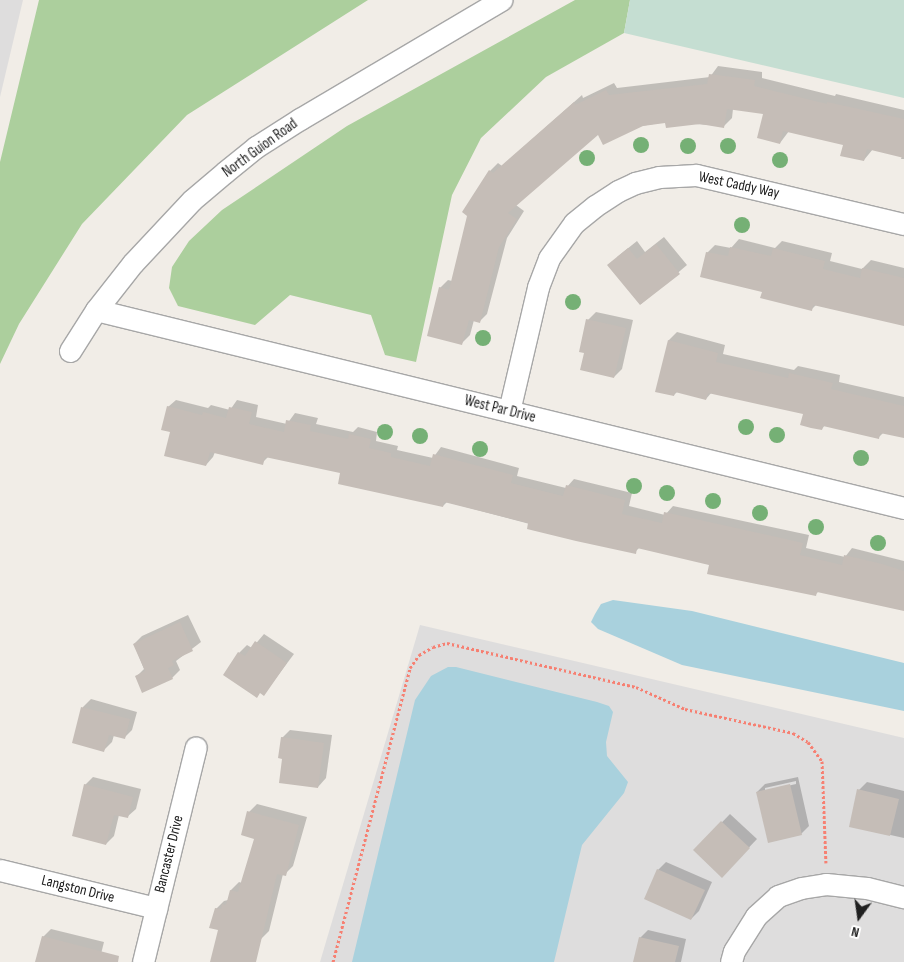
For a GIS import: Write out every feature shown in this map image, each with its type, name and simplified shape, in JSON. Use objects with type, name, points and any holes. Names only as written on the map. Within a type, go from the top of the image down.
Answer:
[{"type":"street","name":"North Guion Road","points":[[70,351],[96,310],[162,230],[192,200],[256,147],[500,1]]},
{"type":"street","name":"West Caddy Way","points":[[509,411],[538,287],[550,258],[574,223],[594,206],[618,191],[635,184],[659,178],[696,175],[904,224]]},
{"type":"street","name":"West Par Drive","points":[[96,310],[904,508]]},
{"type":"street","name":"Bancaster Drive","points":[[143,962],[196,747]]},
{"type":"street","name":"Langston Drive","points":[[0,870],[156,908]]},
{"type":"street","points":[[732,962],[734,952],[756,916],[778,896],[802,888],[826,884],[867,888],[904,897]]},
{"type":"path","points":[[333,962],[410,668],[419,655],[433,647],[447,643],[636,687],[685,709],[777,728],[793,733],[808,742],[822,761],[826,884]]},
{"type":"shaded area","points":[[0,0],[23,0],[0,97]]},
{"type":"shaded area","points":[[420,625],[904,738],[904,962],[320,962]]},
{"type":"green space","points":[[39,0],[368,0],[187,115],[82,224],[19,324],[0,364],[0,162]]},
{"type":"green space","points":[[575,0],[630,0],[624,33],[546,77],[481,138],[452,195],[416,362],[385,355],[371,315],[290,295],[255,325],[178,306],[169,288],[172,267],[189,241],[222,210],[347,126]]},
{"type":"green space","points":[[630,0],[904,0],[904,98],[624,33]]},
{"type":"water","points":[[613,600],[692,611],[904,663],[904,711],[682,665],[598,629],[591,622],[595,614],[601,604]]},
{"type":"water","points":[[448,667],[456,667],[597,702],[609,706],[613,712],[606,742],[607,756],[628,782],[624,793],[582,845],[554,962],[352,962],[415,700],[431,676]]},
{"type":"building","points":[[709,74],[755,80],[754,86],[827,104],[827,102],[904,119],[904,158],[867,149],[864,161],[840,156],[843,145],[783,131],[780,144],[757,138],[763,114],[727,109],[724,128],[700,124],[666,128],[665,123],[643,126],[603,145],[598,135],[508,213],[517,219],[499,247],[480,323],[469,320],[462,345],[427,336],[439,287],[449,290],[467,216],[462,212],[489,170],[493,173],[574,102],[575,105],[606,90],[609,95],[707,84]]},
{"type":"building","points":[[656,244],[680,274],[640,305],[607,265],[628,248],[637,259]]},
{"type":"building","points":[[730,247],[771,256],[773,248],[825,261],[823,269],[860,278],[862,268],[904,278],[904,326],[813,305],[812,311],[760,298],[762,292],[700,277],[706,252],[728,256]]},
{"type":"building","points":[[586,319],[626,328],[614,378],[580,370],[584,353],[579,352]]},
{"type":"building","points":[[668,340],[718,353],[716,362],[788,378],[789,373],[833,383],[831,389],[904,406],[904,438],[880,433],[879,439],[823,426],[822,430],[811,428],[800,425],[803,414],[708,393],[706,400],[675,392],[674,396],[655,392]]},
{"type":"building","points":[[167,406],[202,415],[203,412],[226,418],[229,407],[252,412],[249,424],[284,432],[286,420],[311,425],[310,431],[348,439],[349,434],[371,439],[369,448],[391,453],[391,457],[430,466],[433,454],[513,475],[511,483],[563,496],[566,485],[625,500],[622,514],[662,523],[664,512],[803,543],[800,555],[842,565],[844,555],[882,564],[904,571],[904,611],[817,592],[816,596],[707,574],[709,565],[637,548],[636,554],[576,541],[527,529],[528,523],[444,502],[443,507],[338,484],[340,473],[265,457],[263,465],[210,452],[206,466],[164,456],[170,432],[161,430]]},
{"type":"building","points":[[180,622],[193,651],[172,661],[174,665],[168,668],[173,679],[142,693],[135,676],[145,671],[133,644]]},
{"type":"building","points":[[255,641],[287,663],[264,696],[260,693],[257,698],[223,675],[238,652],[245,656]]},
{"type":"building","points":[[81,707],[130,719],[125,739],[109,735],[104,752],[72,743]]},
{"type":"building","points":[[281,737],[324,743],[318,788],[279,783],[282,759],[278,758]]},
{"type":"building","points":[[84,784],[133,797],[128,818],[114,815],[106,845],[72,836]]},
{"type":"building","points":[[790,784],[802,835],[768,843],[756,792]]},
{"type":"building","points":[[857,789],[899,799],[890,836],[849,827]]},
{"type":"building","points":[[247,811],[299,825],[286,876],[277,874],[256,962],[210,962],[218,930],[209,928],[215,908],[221,909],[222,904],[226,905],[230,890],[238,892],[254,839],[241,835]]},
{"type":"building","points":[[721,821],[750,848],[722,878],[693,850]]},
{"type":"building","points":[[657,869],[705,890],[691,920],[644,899]]},
{"type":"building","points":[[42,936],[119,956],[118,962],[35,962]]},
{"type":"building","points":[[639,937],[679,946],[675,962],[633,962]]}]
